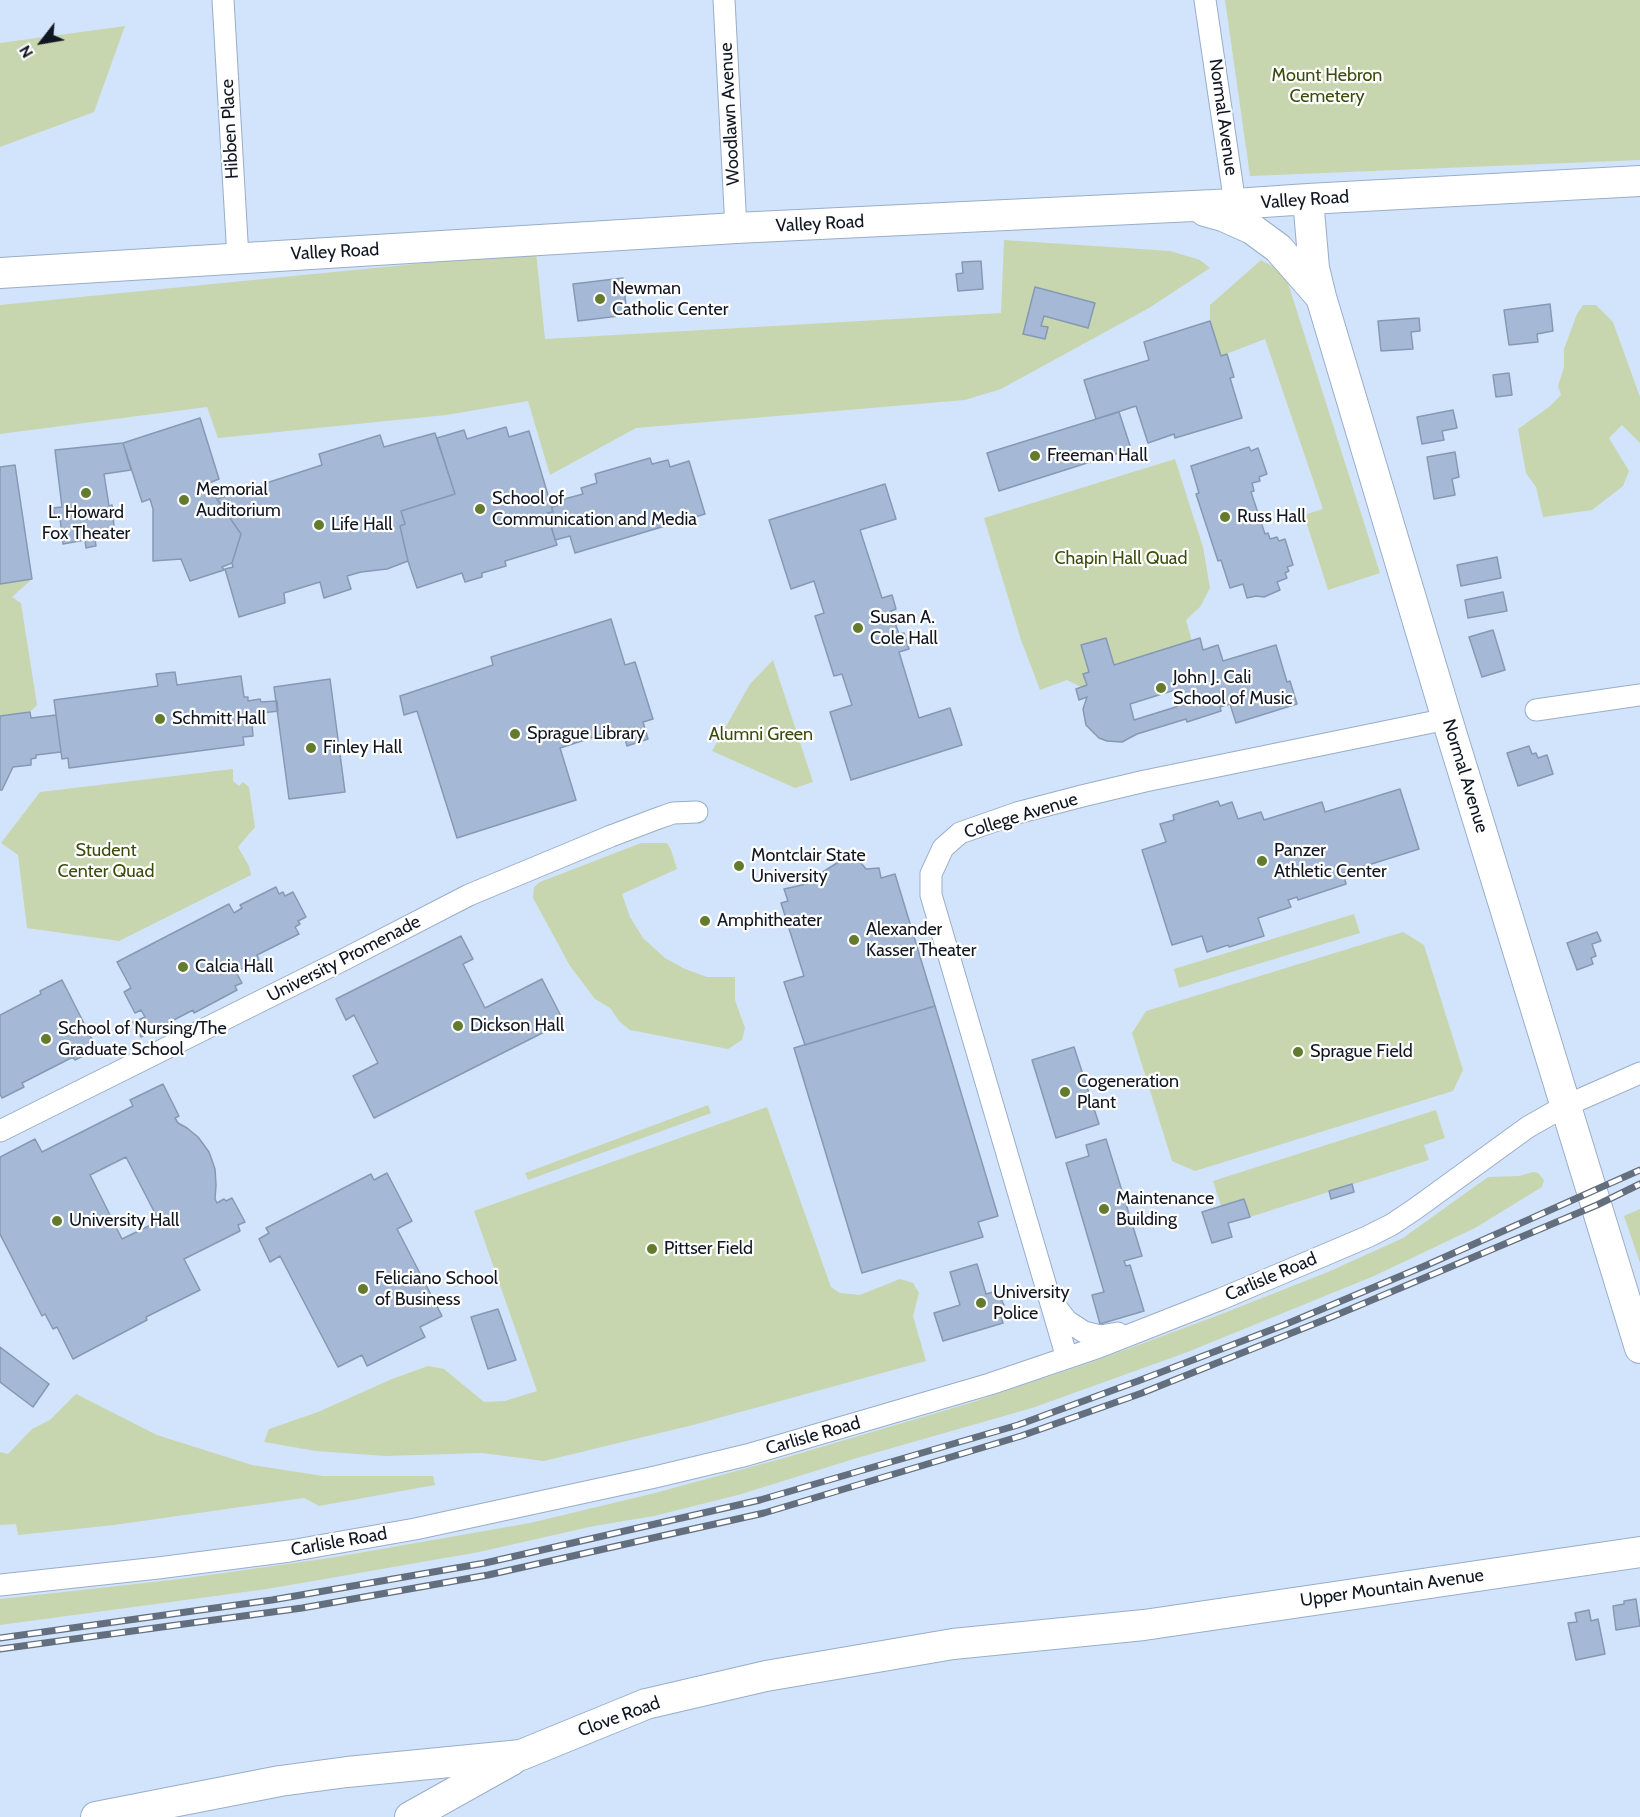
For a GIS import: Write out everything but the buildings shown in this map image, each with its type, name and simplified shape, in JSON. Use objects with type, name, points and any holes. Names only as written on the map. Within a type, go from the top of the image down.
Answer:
[{"type":"street","name":"Hibben Place","points":[[223,0],[237,258]]},
{"type":"street","name":"Woodlawn Avenue","points":[[724,0],[736,228]]},
{"type":"street","name":"Normal Avenue","points":[[1205,0],[1236,204],[1252,229]]},
{"type":"street","name":"Valley Road","points":[[0,273],[736,228],[1187,207],[1640,181]]},
{"type":"street","name":"Normal Avenue","points":[[1308,199],[1314,268],[1321,297],[1447,719],[1640,1348]]},
{"type":"street","points":[[1187,207],[1223,216],[1252,229],[1278,248],[1321,297]]},
{"type":"street","points":[[1536,710],[1640,694]]},
{"type":"street","name":"College Avenue","points":[[1067,1358],[931,895],[931,874],[943,848],[960,833],[1017,813],[1082,796],[1144,781],[1447,719]]},
{"type":"street","name":"University Promenade","points":[[0,1131],[469,895],[656,819],[673,813],[697,812]]},
{"type":"street","name":"Carlisle Road","points":[[0,1586],[290,1551],[416,1529],[655,1478],[747,1455],[978,1388],[1148,1328],[1344,1247],[1391,1225],[1528,1127],[1565,1107],[1640,1073]]},
{"type":"street","points":[[1049,1298],[1067,1321],[1091,1335],[1100,1336],[1148,1328]]},
{"type":"street","name":"Upper Mountain Avenue","points":[[1144,1625],[1640,1552]]},
{"type":"street","name":"Clove Road","points":[[96,1817],[280,1781],[521,1755],[646,1704],[766,1676],[953,1644],[1144,1625]]},
{"type":"street","points":[[410,1817],[521,1755]]},
{"type":"green space","name":"Mount Hebron Cemetery","points":[[1225,0],[1640,0],[1640,160],[1250,176]]},
{"type":"green space","points":[[125,26],[94,112],[0,147],[0,43]]},
{"type":"green space","points":[[1004,240],[1170,251],[1200,260],[1210,268],[1149,308],[1001,389],[965,400],[636,428],[550,475],[528,401],[446,415],[218,438],[207,407],[0,434],[0,305],[536,252],[545,339],[1001,313]]},
{"type":"green space","points":[[1261,260],[1276,268],[1288,283],[1380,573],[1328,590],[1304,515],[1323,509],[1265,339],[1221,356],[1210,321],[1210,305]]},
{"type":"green space","points":[[1583,305],[1596,305],[1613,322],[1640,397],[1640,443],[1622,425],[1609,438],[1629,471],[1623,486],[1592,510],[1543,517],[1536,487],[1526,473],[1518,429],[1549,407],[1561,395],[1558,386],[1564,367],[1564,349],[1577,314]]},
{"type":"green space","name":"Chapin Hall Quad","points":[[1175,459],[1203,547],[1210,588],[1200,607],[1186,620],[1192,641],[1114,665],[1106,638],[1082,645],[1089,672],[1083,674],[1087,685],[1081,687],[1067,680],[1040,690],[1021,640],[984,518]]},
{"type":"green space","points":[[32,579],[12,597],[21,603],[37,705],[30,712],[0,716],[0,584]]},
{"type":"green space","name":"Alumni Green","points":[[773,660],[813,782],[795,788],[712,751],[750,684]]},
{"type":"green space","name":"Student Center Quad","points":[[233,769],[233,781],[239,786],[243,782],[249,787],[255,827],[238,847],[249,866],[251,875],[119,941],[27,928],[18,855],[1,843],[40,792]]},
{"type":"green space","points":[[641,843],[667,843],[677,869],[622,894],[630,917],[643,938],[665,958],[707,977],[735,977],[735,1000],[745,1028],[742,1040],[728,1049],[630,1030],[620,1022],[610,1008],[595,999],[570,966],[533,898],[534,887],[540,882]]},
{"type":"green space","points":[[1354,914],[1360,933],[1179,988],[1174,969]]},
{"type":"green space","name":"Sprague Field","points":[[1403,932],[1424,945],[1463,1070],[1453,1091],[1195,1171],[1172,1161],[1132,1033],[1146,1011]]},
{"type":"green space","points":[[708,1105],[711,1113],[528,1180],[525,1173]]},
{"type":"green space","points":[[767,1107],[831,1287],[840,1293],[860,1295],[900,1279],[913,1283],[919,1293],[913,1316],[926,1361],[693,1425],[544,1461],[482,1453],[386,1456],[316,1451],[264,1442],[269,1429],[318,1412],[392,1379],[428,1366],[444,1369],[484,1402],[505,1401],[537,1391],[474,1211]]},
{"type":"green space","points":[[1436,1110],[1445,1138],[1424,1145],[1429,1160],[1250,1217],[1221,1206],[1213,1181]]},
{"type":"green space","points":[[1538,1173],[1544,1180],[1542,1187],[1475,1228],[1374,1276],[1185,1353],[1032,1408],[738,1495],[654,1516],[594,1526],[479,1552],[267,1589],[0,1625],[0,1599],[180,1579],[330,1558],[530,1523],[655,1493],[784,1458],[970,1403],[1095,1361],[1219,1315],[1328,1272],[1403,1238],[1488,1177],[1519,1176]]},
{"type":"green space","points":[[1640,1209],[1640,1263],[1624,1216]]},
{"type":"green space","points":[[76,1394],[157,1435],[252,1465],[323,1476],[433,1476],[435,1485],[319,1506],[304,1498],[114,1525],[18,1535],[16,1524],[0,1525],[0,1452],[8,1454],[32,1429],[50,1420]]},
{"type":"railway","points":[[0,1638],[272,1600],[485,1563],[760,1500],[1018,1425],[1138,1381],[1284,1325],[1427,1265],[1640,1170]]},
{"type":"railway","points":[[0,1649],[302,1608],[488,1575],[764,1513],[1021,1436],[1142,1393],[1334,1316],[1597,1205],[1640,1184]]},
{"type":"place","name":"Newman Catholic Center","points":[[600,299]]},
{"type":"place","name":"Freeman Hall","points":[[1035,456]]},
{"type":"place","name":"L. Howard Fox Theater","points":[[86,493]]},
{"type":"place","name":"Memorial Auditorium","points":[[184,500]]},
{"type":"place","name":"School of Communication and Media","points":[[480,509]]},
{"type":"place","name":"Russ Hall","points":[[1225,517]]},
{"type":"place","name":"Life Hall","points":[[319,525]]},
{"type":"place","name":"Susan A. Cole Hall","points":[[858,628]]},
{"type":"place","name":"John J. Cali School of Music","points":[[1161,688]]},
{"type":"place","name":"Schmitt Hall","points":[[160,719]]},
{"type":"place","name":"Sprague Library","points":[[515,734]]},
{"type":"place","name":"Finley Hall","points":[[311,748]]},
{"type":"place","name":"Panzer Athletic Center","points":[[1262,861]]},
{"type":"place","name":"Montclair State University","points":[[739,866]]},
{"type":"place","name":"Amphitheater","points":[[705,921]]},
{"type":"place","name":"Alexander Kasser Theater","points":[[854,940]]},
{"type":"place","name":"Calcia Hall","points":[[183,967]]},
{"type":"place","name":"Dickson Hall","points":[[458,1026]]},
{"type":"place","name":"School of Nursing/The Graduate School","points":[[46,1039]]},
{"type":"place","name":"Sprague Field","points":[[1298,1052]]},
{"type":"place","name":"Cogeneration Plant","points":[[1065,1092]]},
{"type":"place","name":"Maintenance Building","points":[[1104,1209]]},
{"type":"place","name":"University Hall","points":[[57,1221]]},
{"type":"place","name":"Pittser Field","points":[[652,1249]]},
{"type":"place","name":"Feliciano School of Business","points":[[363,1289]]},
{"type":"place","name":"University Police","points":[[981,1303]]}]
